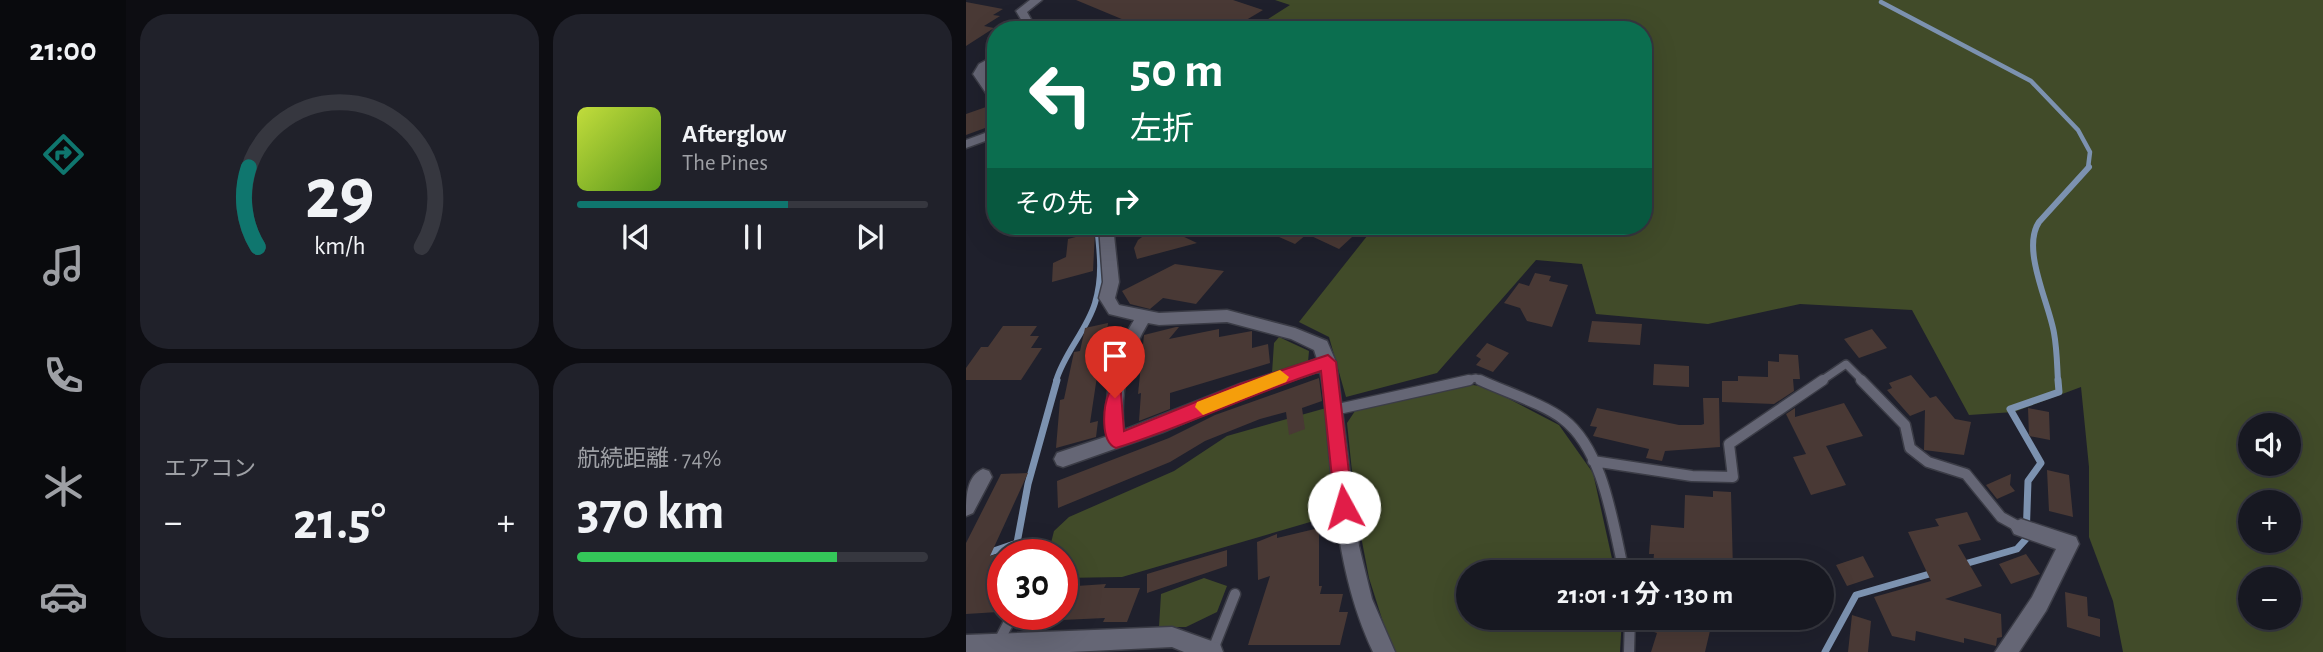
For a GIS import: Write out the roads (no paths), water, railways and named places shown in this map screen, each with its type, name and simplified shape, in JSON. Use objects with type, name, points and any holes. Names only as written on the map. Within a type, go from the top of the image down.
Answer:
[{"type":"street","points":[[1026,21],[1021,11],[1037,0]]},
{"type":"street","points":[[987,64],[979,74],[987,86]]},
{"type":"street","points":[[966,144],[987,136]]},
{"type":"street","points":[[1107,235],[1111,282],[1107,298],[1114,310],[1159,319],[1227,316],[1296,334],[1321,346],[1328,362],[1350,562],[1369,624],[1384,652]]},
{"type":"street","points":[[1116,441],[1113,419],[1118,377],[1127,341],[1144,316]]},
{"type":"street","points":[[1063,459],[1157,428],[1246,389],[1328,362]]},
{"type":"street","points":[[966,507],[983,477]]},
{"type":"street","points":[[2006,652],[2039,604],[2069,544],[2030,532]]},
{"type":"street","points":[[966,646],[1172,637],[1212,652]]},
{"type":"lane","points":[[1593,461],[1692,476],[1733,477],[1729,444],[1846,364],[1905,425],[1910,448],[1928,462],[1966,474],[2001,517],[2030,532]]},
{"type":"lane","points":[[1334,410],[1476,378],[1563,419],[1602,478],[1621,560]]},
{"type":"lane","points":[[1212,652],[1235,593]]},
{"type":"lane","points":[[998,644],[1005,630]]},
{"type":"lane","points":[[1629,652],[1630,630]]},
{"type":"waterway","points":[[1881,2],[2031,81],[2078,130],[2090,152],[2088,168]]},
{"type":"waterway","points":[[2058,381],[2054,333],[2038,276],[2033,247],[2034,233],[2039,222],[2089,167]]},
{"type":"waterway","points":[[1056,381],[1064,361],[1087,323],[1098,293],[1098,235]]},
{"type":"waterway","points":[[985,554],[1017,543],[1028,484],[1057,380]]},
{"type":"waterway","points":[[1961,565],[2017,549],[2026,539],[2028,481],[2041,463],[2010,409],[2059,392],[2058,380]]},
{"type":"waterway","points":[[1825,652],[1856,595],[1933,573]]}]
